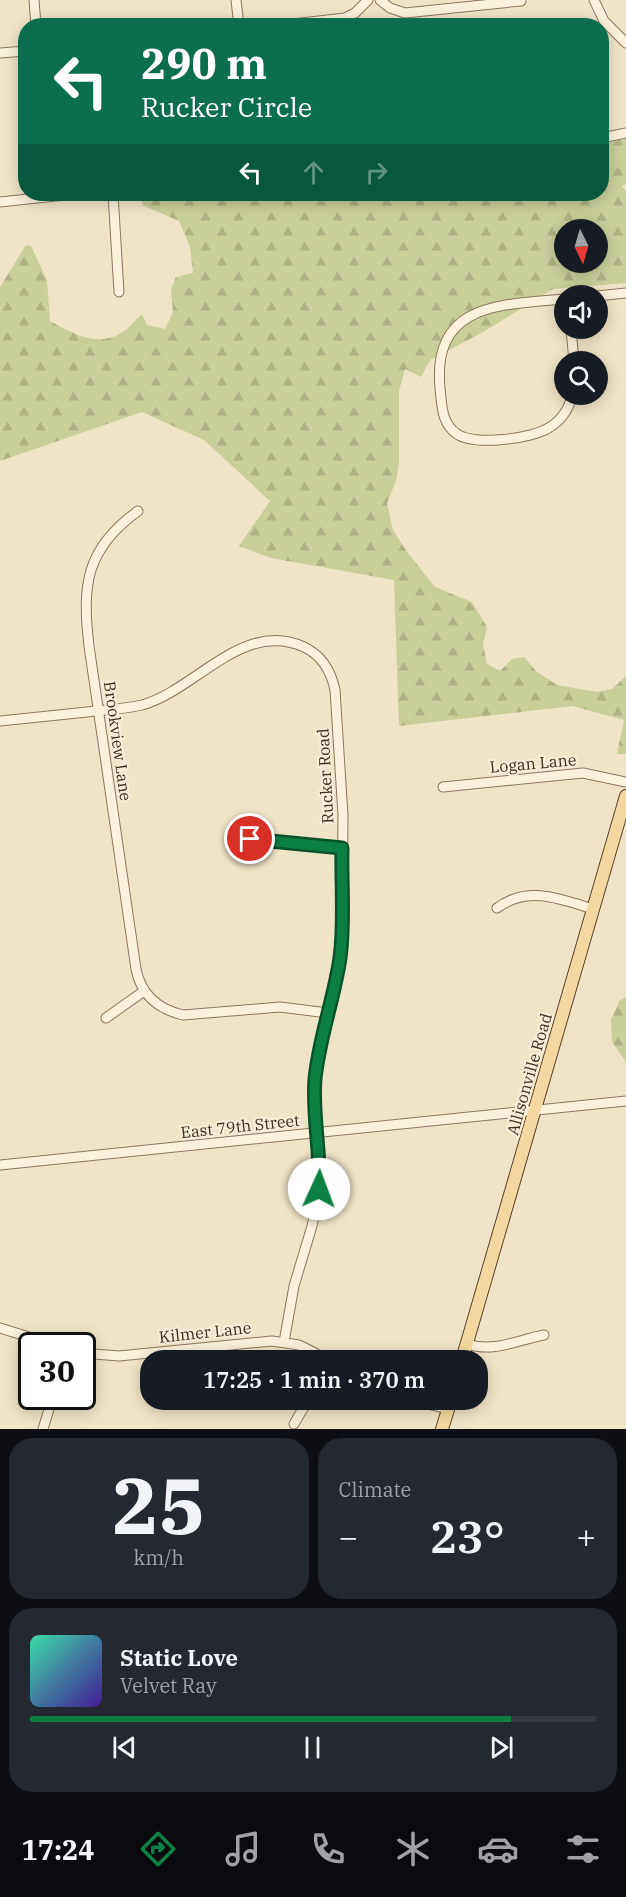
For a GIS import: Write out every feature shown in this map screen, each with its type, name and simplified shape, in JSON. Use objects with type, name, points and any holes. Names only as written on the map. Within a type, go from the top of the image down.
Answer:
[{"type":"main road","name":"Allisonville Road","points":[[465,1350],[626,795]]},
{"type":"main road","points":[[442,1429],[447,1410]]},
{"type":"street","points":[[34,0],[35,18]]},
{"type":"street","points":[[236,0],[238,18]]},
{"type":"street","points":[[345,18],[355,13],[368,0]]},
{"type":"street","points":[[380,0],[390,8],[405,13],[521,1]]},
{"type":"street","points":[[594,0],[603,18]]},
{"type":"street","points":[[609,26],[626,43]]},
{"type":"street","points":[[0,53],[18,52]]},
{"type":"street","points":[[609,137],[626,134]]},
{"type":"street","points":[[0,202],[18,200]]},
{"type":"street","points":[[112,201],[119,292]]},
{"type":"street","points":[[608,295],[626,293]]},
{"type":"street","points":[[554,300],[489,307],[463,320],[450,336],[441,356],[439,376],[443,416],[457,434],[480,441],[530,435],[546,430],[558,421],[569,405]]},
{"type":"street","name":"Brookview Lane","points":[[138,511],[123,522],[104,544],[93,564],[86,587],[85,610],[135,969],[144,991]]},
{"type":"street","name":"Rucker Road","points":[[98,711],[135,706],[160,698],[231,653],[267,641],[290,642],[308,649],[329,671],[335,693],[344,815],[342,937],[338,970],[319,1053],[315,1082],[320,1163],[318,1197],[294,1286],[284,1342]]},
{"type":"street","points":[[0,721],[98,711]]},
{"type":"street","name":"Logan Lane","points":[[443,787],[583,773],[626,782]]},
{"type":"street","points":[[250,839],[342,848]]},
{"type":"street","points":[[497,908],[519,897],[538,895],[555,897],[593,909]]},
{"type":"street","points":[[106,1018],[144,991],[161,1007],[183,1015],[280,1007],[328,1013]]},
{"type":"street","name":"East 79th Street","points":[[0,1165],[626,1101]]},
{"type":"street","points":[[0,1328],[18,1334]]},
{"type":"street","points":[[467,1344],[497,1348],[544,1335]]},
{"type":"street","name":"Kilmer Lane","points":[[96,1354],[119,1356],[272,1341],[284,1342],[309,1350]]},
{"type":"street","points":[[43,1429],[49,1410]]},
{"type":"street","points":[[294,1424],[302,1410]]},
{"type":"green space","points":[[626,139],[626,184],[622,186],[626,191],[626,283],[554,285],[554,289],[485,331],[430,360],[421,377],[405,369],[399,391],[399,464],[396,481],[387,503],[393,530],[435,587],[472,602],[487,627],[483,645],[487,664],[500,671],[512,659],[524,657],[536,671],[557,685],[597,692],[612,689],[626,676],[626,754],[617,754],[624,720],[572,706],[399,726],[394,580],[271,558],[239,546],[270,501],[204,440],[142,412],[0,461],[0,287],[26,245],[31,246],[47,280],[50,321],[84,337],[102,339],[121,333],[142,314],[147,325],[165,329],[173,312],[171,289],[176,277],[193,273],[190,247],[179,221],[142,205],[143,201],[609,201],[609,142]]},
{"type":"green space","points":[[626,997],[626,1062],[612,1042],[611,1020],[620,1000]]},
{"type":"route","points":[[250,839],[342,848],[341,952],[316,1067],[314,1097],[320,1163],[319,1189]]}]
